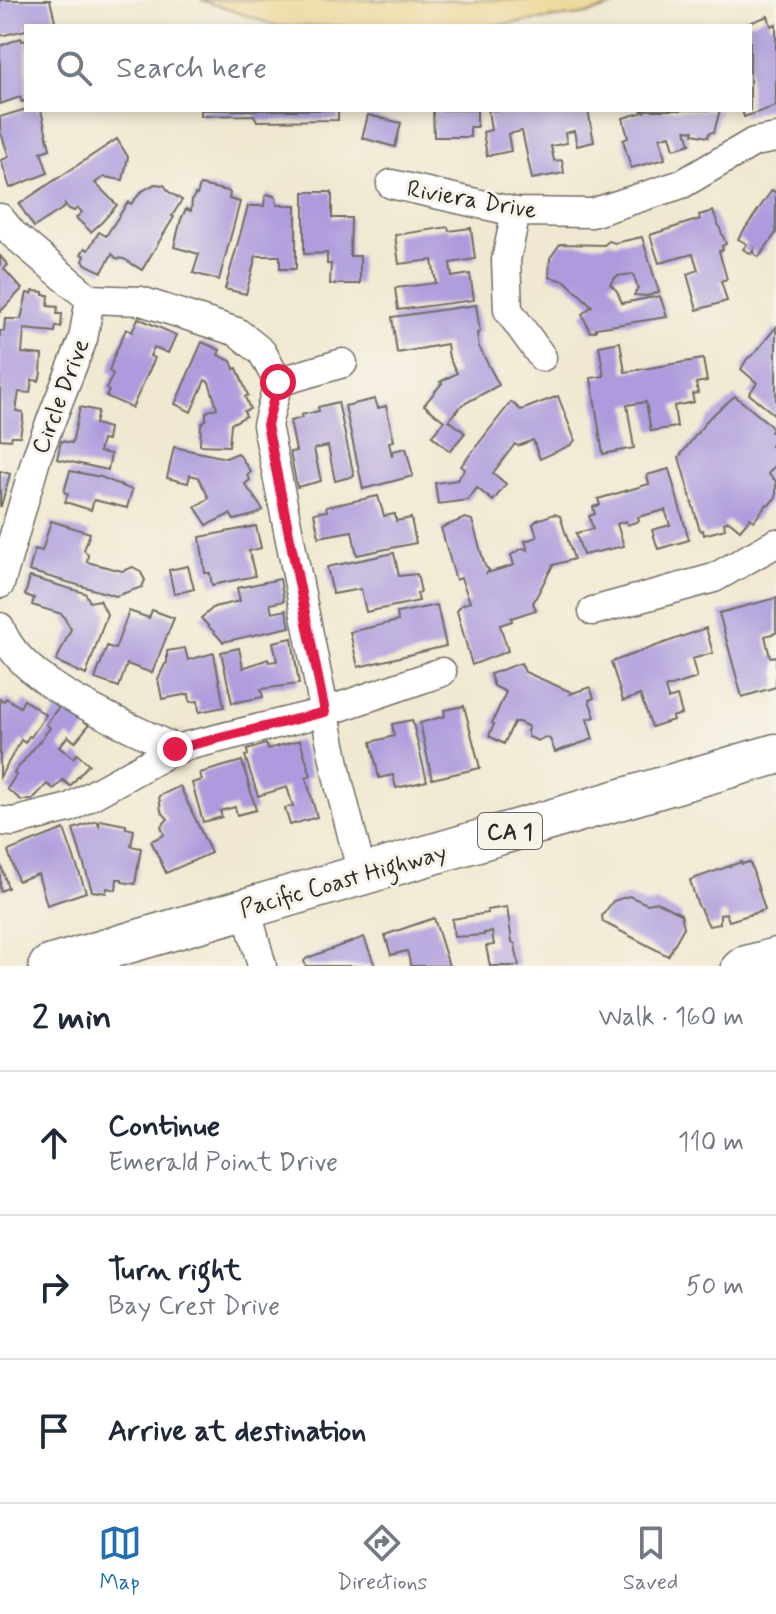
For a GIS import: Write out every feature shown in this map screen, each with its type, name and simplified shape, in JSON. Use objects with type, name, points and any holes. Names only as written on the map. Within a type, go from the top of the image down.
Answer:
[{"type":"highway","name":"Pacific Coast Highway","points":[[49,966],[776,754]]},
{"type":"street","name":"Riviera Drive","points":[[391,184],[516,212],[592,213],[682,184],[754,142],[776,138]]},
{"type":"street","points":[[516,212],[506,260],[508,310],[542,357]]},
{"type":"street","points":[[0,218],[13,234],[90,299],[141,301],[237,332],[262,352],[278,382],[267,425],[339,784],[362,874]]},
{"type":"street","name":"Circle Drive","points":[[0,584],[37,456],[83,339],[90,299]]},
{"type":"street","points":[[278,382],[343,363]]},
{"type":"street","points":[[593,611],[714,578],[776,543]]},
{"type":"street","points":[[0,627],[15,655],[44,682],[175,749]]},
{"type":"street","points":[[0,821],[13,822],[69,808],[175,749],[325,712],[442,672]]},
{"type":"street","points":[[246,908],[262,966]]},
{"type":"street","points":[[736,966],[742,961],[776,952]]},
{"type":"sand","points":[[201,0],[632,0],[589,14],[504,24],[271,24]]},
{"type":"building","points":[[0,0],[50,0],[55,21],[24,24],[24,30],[0,36]]},
{"type":"building","points":[[768,16],[771,26],[776,24],[776,106],[744,117],[743,112],[752,112],[752,24],[746,24]]},
{"type":"building","points":[[21,38],[24,40],[22,102],[20,97],[0,104],[0,46]]},
{"type":"building","points":[[24,110],[41,112],[50,149],[41,152],[48,173],[10,188],[1,160],[9,157],[0,130],[0,117]]},
{"type":"building","points":[[201,112],[338,112],[338,120],[257,121],[254,115],[201,116]]},
{"type":"building","points":[[433,112],[477,112],[477,127],[470,127],[470,137],[434,137]]},
{"type":"building","points":[[488,112],[588,112],[594,142],[577,146],[574,131],[565,133],[567,143],[551,146],[554,161],[562,160],[564,173],[532,179],[522,131],[508,134],[511,151],[487,156],[483,132],[491,130]]},
{"type":"building","points":[[644,112],[719,112],[714,132],[709,133],[708,137],[686,130],[690,144],[674,149],[670,135],[660,138],[665,159],[631,168],[623,140],[628,138],[623,118]]},
{"type":"building","points":[[368,115],[401,123],[395,147],[362,138]]},
{"type":"building","points":[[117,139],[128,157],[123,180],[104,177],[95,183],[117,205],[102,222],[91,232],[76,218],[82,212],[78,208],[74,211],[69,209],[65,204],[65,207],[34,227],[19,204]]},
{"type":"building","points":[[155,184],[164,185],[182,200],[142,270],[112,254],[102,272],[87,265],[83,261],[85,256],[81,254],[85,248],[88,250],[99,232],[106,236],[128,202],[131,204],[142,191]]},
{"type":"building","points":[[200,185],[228,191],[229,199],[240,202],[219,280],[193,273],[199,254],[174,247],[181,219],[186,209],[191,211],[192,200]]},
{"type":"building","points":[[772,190],[776,193],[776,233],[759,257],[754,254],[754,249],[751,254],[743,249],[747,244],[738,239]]},
{"type":"building","points":[[304,192],[332,192],[332,218],[351,218],[350,256],[360,256],[360,284],[330,284],[331,264],[327,264],[327,253],[304,254]]},
{"type":"building","points":[[268,194],[276,197],[277,205],[296,205],[296,269],[280,269],[280,256],[256,256],[246,294],[225,289],[248,206],[264,206]]},
{"type":"building","points":[[713,211],[726,244],[719,251],[727,279],[721,281],[727,301],[697,310],[687,274],[698,270],[693,254],[659,263],[650,235],[700,219],[699,215]]},
{"type":"building","points":[[448,227],[449,231],[471,228],[475,259],[450,263],[452,277],[470,274],[474,300],[398,310],[395,288],[436,283],[432,260],[399,264],[395,235]]},
{"type":"building","points":[[642,237],[659,292],[647,296],[634,295],[638,288],[633,274],[617,276],[610,284],[622,303],[660,296],[667,317],[596,328],[596,331],[590,332],[582,314],[592,306],[565,281],[549,277],[550,258],[560,244],[604,245],[609,241],[615,243]]},
{"type":"building","points":[[0,256],[8,265],[4,269],[22,289],[0,312]]},
{"type":"building","points":[[33,291],[49,295],[48,306],[58,307],[57,314],[62,314],[61,327],[56,326],[55,332],[24,329],[22,353],[42,355],[41,373],[39,381],[32,380],[30,393],[19,392],[16,411],[23,412],[20,436],[12,436],[11,440],[0,439],[0,331],[4,331],[5,319],[21,319],[27,293],[32,294]]},
{"type":"building","points":[[476,305],[479,347],[499,385],[462,405],[449,420],[465,433],[450,451],[432,436],[444,421],[424,405],[440,382],[457,373],[449,358],[447,344],[397,353],[392,317]]},
{"type":"building","points":[[138,318],[176,335],[168,353],[154,347],[150,356],[155,358],[132,408],[106,396],[109,391],[106,389],[113,374],[109,371],[114,356],[126,329],[132,332]]},
{"type":"building","points":[[776,327],[776,416],[749,394],[757,383],[741,369]]},
{"type":"building","points":[[202,342],[220,350],[218,355],[231,361],[248,395],[245,397],[250,409],[244,411],[246,416],[231,424],[229,446],[200,445],[201,424],[206,419],[206,412],[217,408],[209,382],[205,380],[191,412],[175,404]]},
{"type":"building","points":[[620,342],[625,372],[703,359],[707,381],[696,383],[698,393],[692,394],[694,402],[674,406],[677,427],[651,431],[646,402],[627,405],[634,448],[603,454],[591,378],[604,376],[599,346]]},
{"type":"building","points":[[558,396],[575,440],[571,445],[540,459],[533,440],[518,446],[515,444],[493,473],[506,484],[493,501],[477,488],[468,500],[438,504],[435,483],[457,480],[465,469],[461,466],[511,402],[521,410]]},
{"type":"building","points":[[735,396],[769,424],[776,436],[771,446],[776,449],[776,464],[768,474],[776,481],[776,497],[754,521],[750,518],[740,530],[729,521],[724,523],[725,529],[704,535],[703,530],[700,531],[679,457],[709,418]]},
{"type":"building","points":[[375,399],[378,408],[386,406],[394,441],[389,442],[392,457],[393,451],[406,448],[413,476],[363,489],[345,406]]},
{"type":"building","points":[[338,402],[354,476],[335,481],[328,446],[314,449],[321,481],[297,487],[290,452],[296,451],[290,421],[319,411],[318,407]]},
{"type":"building","points":[[80,407],[98,411],[95,424],[109,428],[107,441],[102,440],[99,452],[111,454],[108,470],[57,459],[61,441],[72,443]]},
{"type":"building","points":[[174,447],[226,458],[238,453],[251,472],[247,475],[250,480],[245,484],[263,510],[234,520],[230,514],[207,525],[195,507],[209,498],[198,477],[190,475],[188,483],[167,478]]},
{"type":"building","points":[[669,469],[689,540],[658,549],[652,530],[670,525],[665,510],[638,517],[639,521],[627,525],[626,521],[617,524],[624,546],[583,555],[576,533],[593,529],[589,516],[595,514],[593,507],[600,505],[598,499],[649,484],[647,475]]},
{"type":"building","points":[[0,471],[10,474],[1,506],[0,506]]},
{"type":"building","points":[[70,471],[101,477],[132,490],[127,508],[94,500],[91,510],[65,502],[68,494],[64,492]]},
{"type":"building","points":[[378,496],[384,516],[395,514],[396,521],[411,518],[416,543],[357,555],[352,531],[319,537],[314,513],[327,511],[326,507]]},
{"type":"building","points":[[554,514],[560,516],[574,559],[553,565],[533,603],[536,610],[500,625],[508,651],[472,665],[457,611],[461,605],[470,602],[461,578],[456,580],[441,528],[465,518],[472,520],[485,566],[489,570],[487,573],[514,565],[511,555],[523,548],[528,550],[525,541],[537,537],[533,524]]},
{"type":"building","points":[[51,521],[90,533],[84,550],[88,555],[87,562],[122,571],[133,567],[140,571],[145,580],[142,587],[116,596],[29,571],[35,549],[42,551]]},
{"type":"building","points":[[256,526],[261,548],[249,551],[255,576],[212,585],[210,573],[205,573],[200,537]]},
{"type":"building","points":[[394,553],[399,576],[417,574],[421,592],[417,593],[419,601],[366,612],[361,589],[333,594],[327,567]]},
{"type":"building","points":[[188,566],[194,589],[174,594],[169,570]]},
{"type":"building","points":[[30,577],[85,593],[90,602],[100,600],[107,614],[86,675],[56,661],[71,629],[62,614],[32,605],[34,598],[25,595]]},
{"type":"building","points":[[280,579],[284,601],[270,604],[272,613],[286,610],[290,627],[223,642],[201,618],[214,607],[240,601],[237,588]]},
{"type":"building","points":[[776,598],[776,633],[765,636],[770,657],[776,656],[776,687],[742,697],[719,613]]},
{"type":"building","points":[[437,605],[446,646],[358,667],[350,632],[398,621],[397,613]]},
{"type":"building","points":[[152,610],[174,618],[152,673],[127,664],[119,687],[95,679],[107,646],[115,649],[129,611],[149,618]]},
{"type":"building","points":[[706,628],[713,653],[692,659],[697,678],[665,688],[668,699],[677,696],[682,714],[652,727],[640,695],[623,701],[611,662]]},
{"type":"building","points":[[292,638],[299,684],[261,689],[263,697],[232,703],[221,652],[239,648],[243,668],[268,659],[269,662],[277,661],[273,642]]},
{"type":"building","points":[[185,648],[188,660],[214,653],[224,707],[199,712],[198,701],[190,702],[189,694],[162,699],[158,679],[167,663],[167,651]]},
{"type":"building","points":[[521,663],[525,672],[570,694],[590,687],[594,698],[589,700],[595,717],[587,719],[593,739],[555,752],[550,739],[545,737],[538,741],[529,737],[529,727],[519,722],[514,722],[504,744],[489,736],[506,692],[494,686],[490,674]]},
{"type":"building","points":[[6,698],[20,707],[24,700],[46,715],[25,743],[21,740],[0,777],[0,699],[4,701]]},
{"type":"building","points":[[62,703],[89,725],[75,742],[68,736],[59,747],[73,758],[77,754],[89,764],[70,786],[63,780],[54,789],[47,784],[32,800],[21,800],[7,789],[16,775],[14,773],[50,728],[46,724]]},
{"type":"building","points":[[464,706],[480,768],[432,779],[420,723],[445,716],[444,710]]},
{"type":"building","points":[[412,720],[427,781],[396,788],[393,775],[379,778],[371,742],[394,736],[392,724]]},
{"type":"building","points":[[300,740],[311,776],[306,778],[317,817],[290,825],[285,808],[293,806],[287,787],[258,796],[245,756],[248,755],[247,750],[266,744],[268,749]]},
{"type":"building","points":[[242,761],[256,810],[237,815],[235,807],[220,811],[222,817],[203,822],[192,783],[202,780],[200,773]]},
{"type":"building","points":[[180,786],[211,853],[166,873],[151,841],[164,835],[161,826],[168,819],[161,811],[159,796]]},
{"type":"building","points":[[100,820],[126,825],[126,828],[134,830],[131,846],[141,848],[135,884],[117,879],[116,890],[107,888],[106,893],[92,891],[73,829],[97,821],[99,826]]},
{"type":"building","points":[[64,829],[86,892],[47,905],[38,874],[18,881],[8,851]]},
{"type":"building","points":[[0,862],[8,888],[0,891]]},
{"type":"building","points":[[741,862],[751,865],[765,910],[729,921],[726,913],[720,915],[720,924],[709,926],[690,880]]},
{"type":"building","points":[[629,896],[647,904],[657,902],[681,914],[684,927],[668,956],[603,922],[602,916],[613,901]]},
{"type":"building","points":[[507,907],[519,966],[490,966],[486,946],[494,945],[492,932],[454,937],[452,919]]},
{"type":"building","points":[[434,918],[449,966],[411,966],[407,951],[391,955],[385,935]]},
{"type":"building","points":[[364,937],[375,966],[306,966],[304,961],[307,958]]},
{"type":"route","points":[[175,749],[325,712],[267,425],[278,382]]}]
